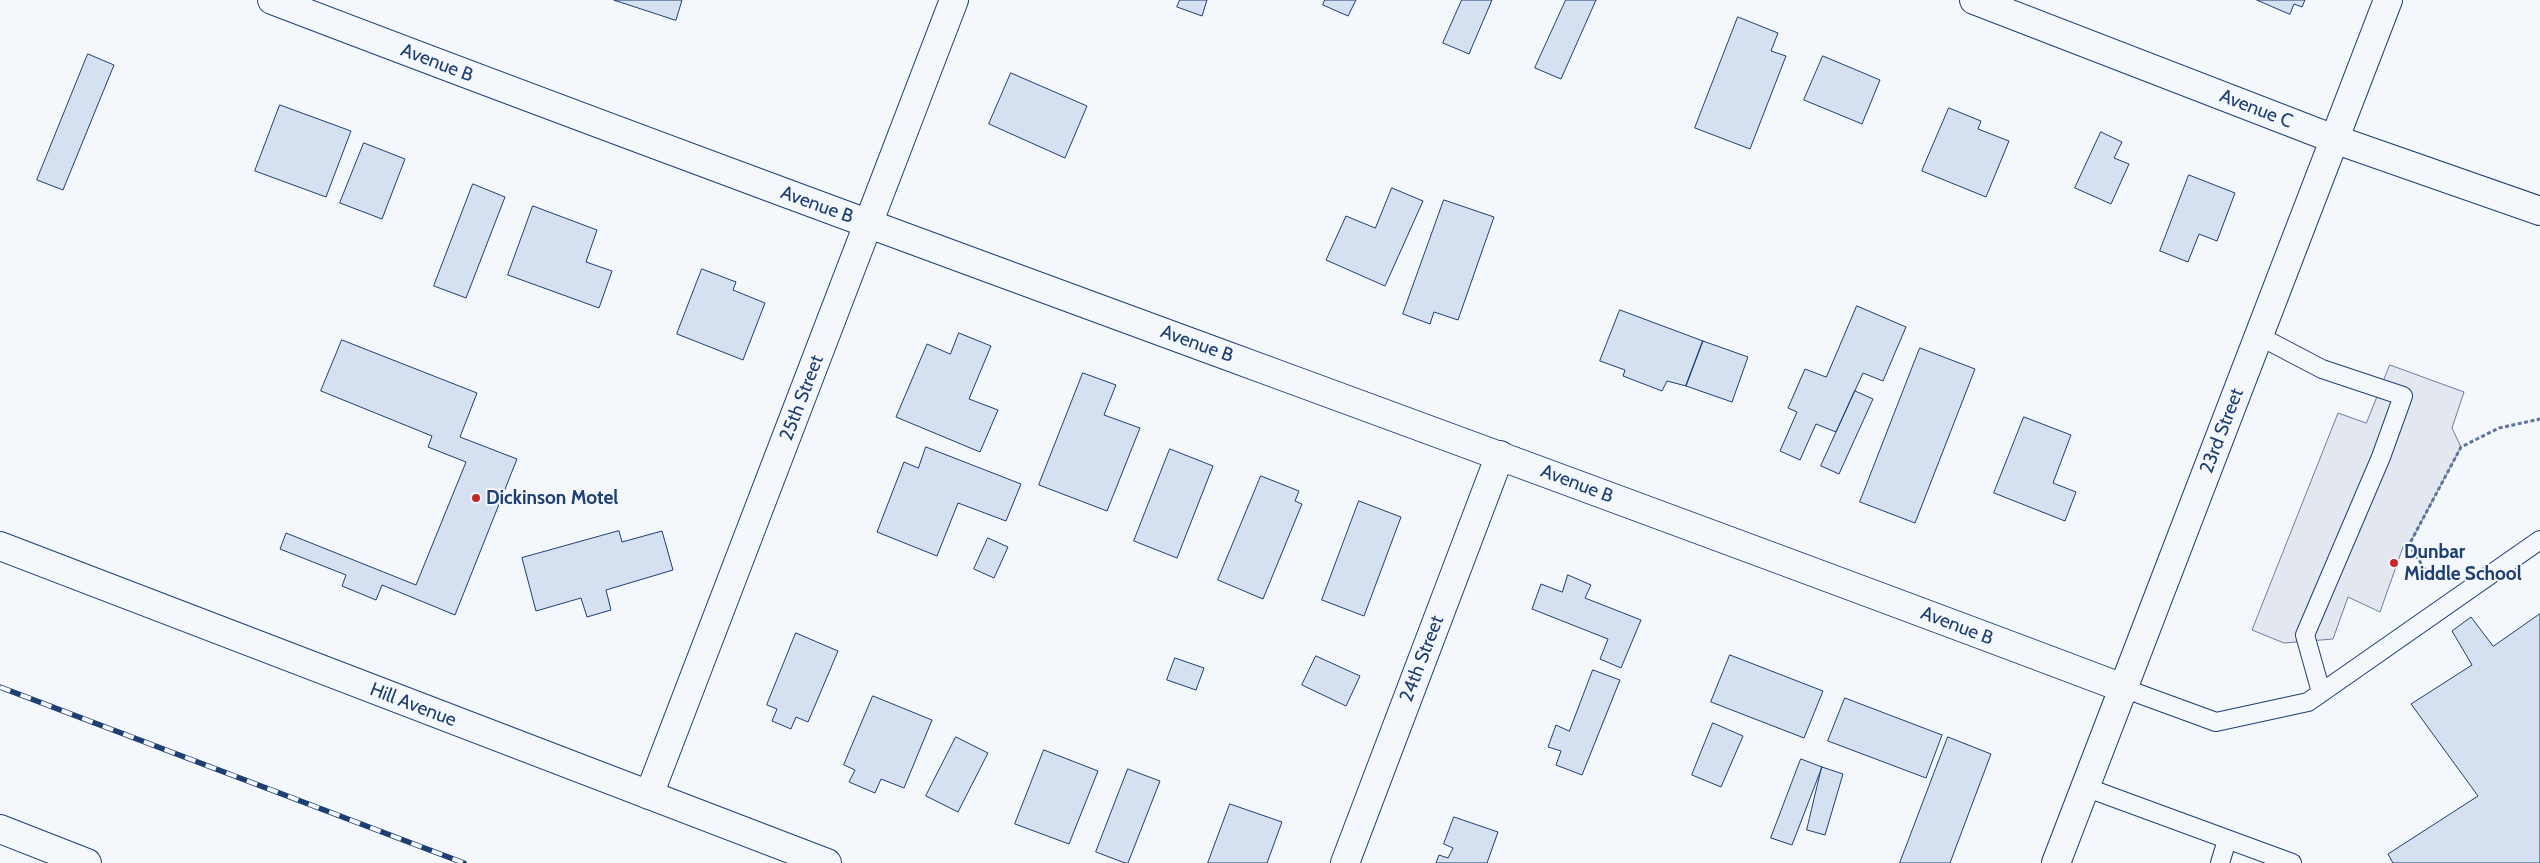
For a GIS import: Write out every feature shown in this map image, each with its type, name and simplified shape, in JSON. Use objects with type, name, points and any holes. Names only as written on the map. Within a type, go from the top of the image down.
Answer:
[{"type":"street","name":"Avenue B","points":[[272,0],[868,224],[1500,455],[2123,688]]},
{"type":"street","name":"25th Street","points":[[649,795],[954,0]]},
{"type":"street","name":"Avenue C","points":[[1974,0],[2334,139],[2540,211]]},
{"type":"street","name":"23rd Street","points":[[2056,863],[2388,0]]},
{"type":"street","name":"24th Street","points":[[1345,863],[1500,455]]},
{"type":"street","name":"Hill Avenue","points":[[0,546],[827,863]]},
{"type":"street","points":[[0,829],[87,863]]},
{"type":"lane","points":[[2259,336],[2322,369],[2403,396],[2381,457],[2305,635],[2321,692]]},
{"type":"lane","points":[[2123,688],[2216,722],[2308,702],[2540,540]]},
{"type":"lane","points":[[2085,787],[2292,863]]},
{"type":"lane","points":[[2220,863],[2227,840]]},
{"type":"path","points":[[2450,604],[2423,569],[2410,546],[2461,447],[2499,428],[2540,419]]},
{"type":"shaded area","points":[[2390,365],[2464,392],[2452,428],[2461,447],[2409,545],[2403,547],[2380,612],[2348,597],[2333,639],[2284,643],[2252,630],[2338,413],[2366,423]]},
{"type":"building","points":[[614,0],[682,0],[676,20]]},
{"type":"building","points":[[1180,0],[1207,0],[1202,16],[1177,7]]},
{"type":"building","points":[[1325,0],[1356,0],[1348,16],[1323,5]]},
{"type":"building","points":[[1462,0],[1492,0],[1469,54],[1443,43]]},
{"type":"building","points":[[1566,0],[1596,0],[1561,79],[1535,68]]},
{"type":"building","points":[[2257,0],[2305,0],[2302,7],[2294,4],[2290,14]]},
{"type":"building","points":[[1738,17],[1778,33],[1771,51],[1786,56],[1750,149],[1695,128]]},
{"type":"building","points":[[88,54],[114,65],[63,190],[37,180]]},
{"type":"building","points":[[1823,56],[1880,80],[1862,124],[1804,100]]},
{"type":"building","points":[[1011,73],[1087,106],[1065,158],[989,124]]},
{"type":"building","points":[[280,105],[351,131],[326,197],[255,171]]},
{"type":"building","points":[[1949,108],[1981,121],[1978,129],[2009,141],[1986,197],[1922,171]]},
{"type":"building","points":[[2101,132],[2122,142],[2114,158],[2129,164],[2111,204],[2075,188]]},
{"type":"building","points":[[364,143],[405,159],[382,219],[340,203]]},
{"type":"building","points":[[2189,175],[2235,193],[2217,241],[2199,234],[2188,262],[2160,251]]},
{"type":"building","points":[[473,184],[505,197],[466,298],[434,286]]},
{"type":"building","points":[[1392,188],[1423,201],[1385,286],[1326,260],[1346,216],[1375,228]]},
{"type":"building","points":[[1444,200],[1494,217],[1458,320],[1434,312],[1430,324],[1403,314]]},
{"type":"building","points":[[533,206],[597,230],[586,262],[612,271],[599,308],[508,275]]},
{"type":"building","points":[[702,269],[736,282],[733,290],[765,303],[743,360],[677,334]]},
{"type":"building","points":[[1857,306],[1906,327],[1883,381],[1863,373],[1836,432],[1816,424],[1800,460],[1780,451],[1797,412],[1788,408],[1805,369],[1826,377]]},
{"type":"building","points":[[1620,310],[1703,341],[1686,386],[1667,381],[1662,391],[1623,376],[1625,370],[1600,361]]},
{"type":"building","points":[[959,333],[991,346],[969,399],[998,410],[980,452],[896,417],[927,344],[950,354]]},
{"type":"building","name":"Dickinson Motel","points":[[342,340],[477,393],[460,437],[517,459],[455,615],[382,585],[376,600],[342,586],[346,575],[280,549],[286,533],[416,585],[466,462],[428,447],[432,436],[321,391]]},
{"type":"building","points":[[1703,341],[1748,357],[1732,402],[1686,386]]},
{"type":"building","points":[[1920,348],[1975,369],[1915,523],[1860,502]]},
{"type":"building","points":[[1083,373],[1116,385],[1104,415],[1140,428],[1107,511],[1039,485]]},
{"type":"building","points":[[1855,391],[1873,399],[1839,474],[1821,466]]},
{"type":"building","points":[[2024,417],[2071,435],[2053,483],[2076,492],[2065,521],[1994,493]]},
{"type":"building","points":[[926,447],[1021,484],[1006,521],[958,503],[937,556],[877,532],[904,462],[918,468]]},
{"type":"building","points":[[1170,449],[1213,466],[1177,558],[1134,541]]},
{"type":"building","points":[[1261,476],[1299,491],[1295,501],[1302,504],[1263,599],[1218,580]]},
{"type":"building","points":[[1359,501],[1401,517],[1364,616],[1322,600]]},
{"type":"building","points":[[619,531],[622,542],[662,531],[673,570],[606,590],[611,610],[587,617],[581,598],[536,611],[522,558]]},
{"type":"building","points":[[988,538],[1008,547],[994,578],[974,569]]},
{"type":"building","points":[[1568,575],[1591,585],[1585,598],[1641,620],[1621,668],[1600,659],[1608,639],[1532,609],[1541,584],[1562,592]]},
{"type":"building","points":[[2540,614],[2540,863],[2393,863],[2388,854],[2478,796],[2411,704],[2472,665],[2452,631],[2471,617],[2493,646]]},
{"type":"building","points":[[796,633],[838,651],[808,722],[796,717],[791,729],[772,721],[777,709],[767,705]]},
{"type":"building","points":[[1730,655],[1823,691],[1804,738],[1711,702]]},
{"type":"building","points":[[1316,656],[1360,676],[1346,706],[1302,685]]},
{"type":"building","points":[[1175,658],[1204,668],[1196,690],[1167,680]]},
{"type":"building","points":[[1593,670],[1620,680],[1582,775],[1556,765],[1561,751],[1548,747],[1556,725],[1569,731]]},
{"type":"building","points":[[873,696],[932,720],[904,788],[881,779],[875,793],[849,782],[855,770],[844,765]]},
{"type":"building","points":[[1845,698],[1942,735],[1926,778],[1828,741]]},
{"type":"building","points":[[1713,723],[1743,736],[1721,787],[1692,775]]},
{"type":"building","points":[[956,737],[988,753],[958,812],[926,796]]},
{"type":"building","points":[[1948,737],[1991,754],[1950,863],[1900,863]]},
{"type":"building","points":[[1044,750],[1098,771],[1069,844],[1015,824]]},
{"type":"building","points":[[1801,759],[1822,767],[1792,845],[1771,838]]},
{"type":"building","points":[[1822,767],[1843,774],[1825,835],[1807,830]]},
{"type":"building","points":[[1128,769],[1160,781],[1128,863],[1125,863],[1096,852]]},
{"type":"building","points":[[1230,804],[1282,822],[1267,863],[1208,863]]},
{"type":"building","points":[[1454,817],[1498,832],[1487,863],[1436,863],[1439,855],[1448,858],[1453,848],[1444,844]]},
{"type":"railway","points":[[0,687],[464,863]]},
{"type":"place","name":"Dickinson Motel","points":[[476,498]]},
{"type":"place","name":"Dunbar Middle School","points":[[2394,563]]}]
